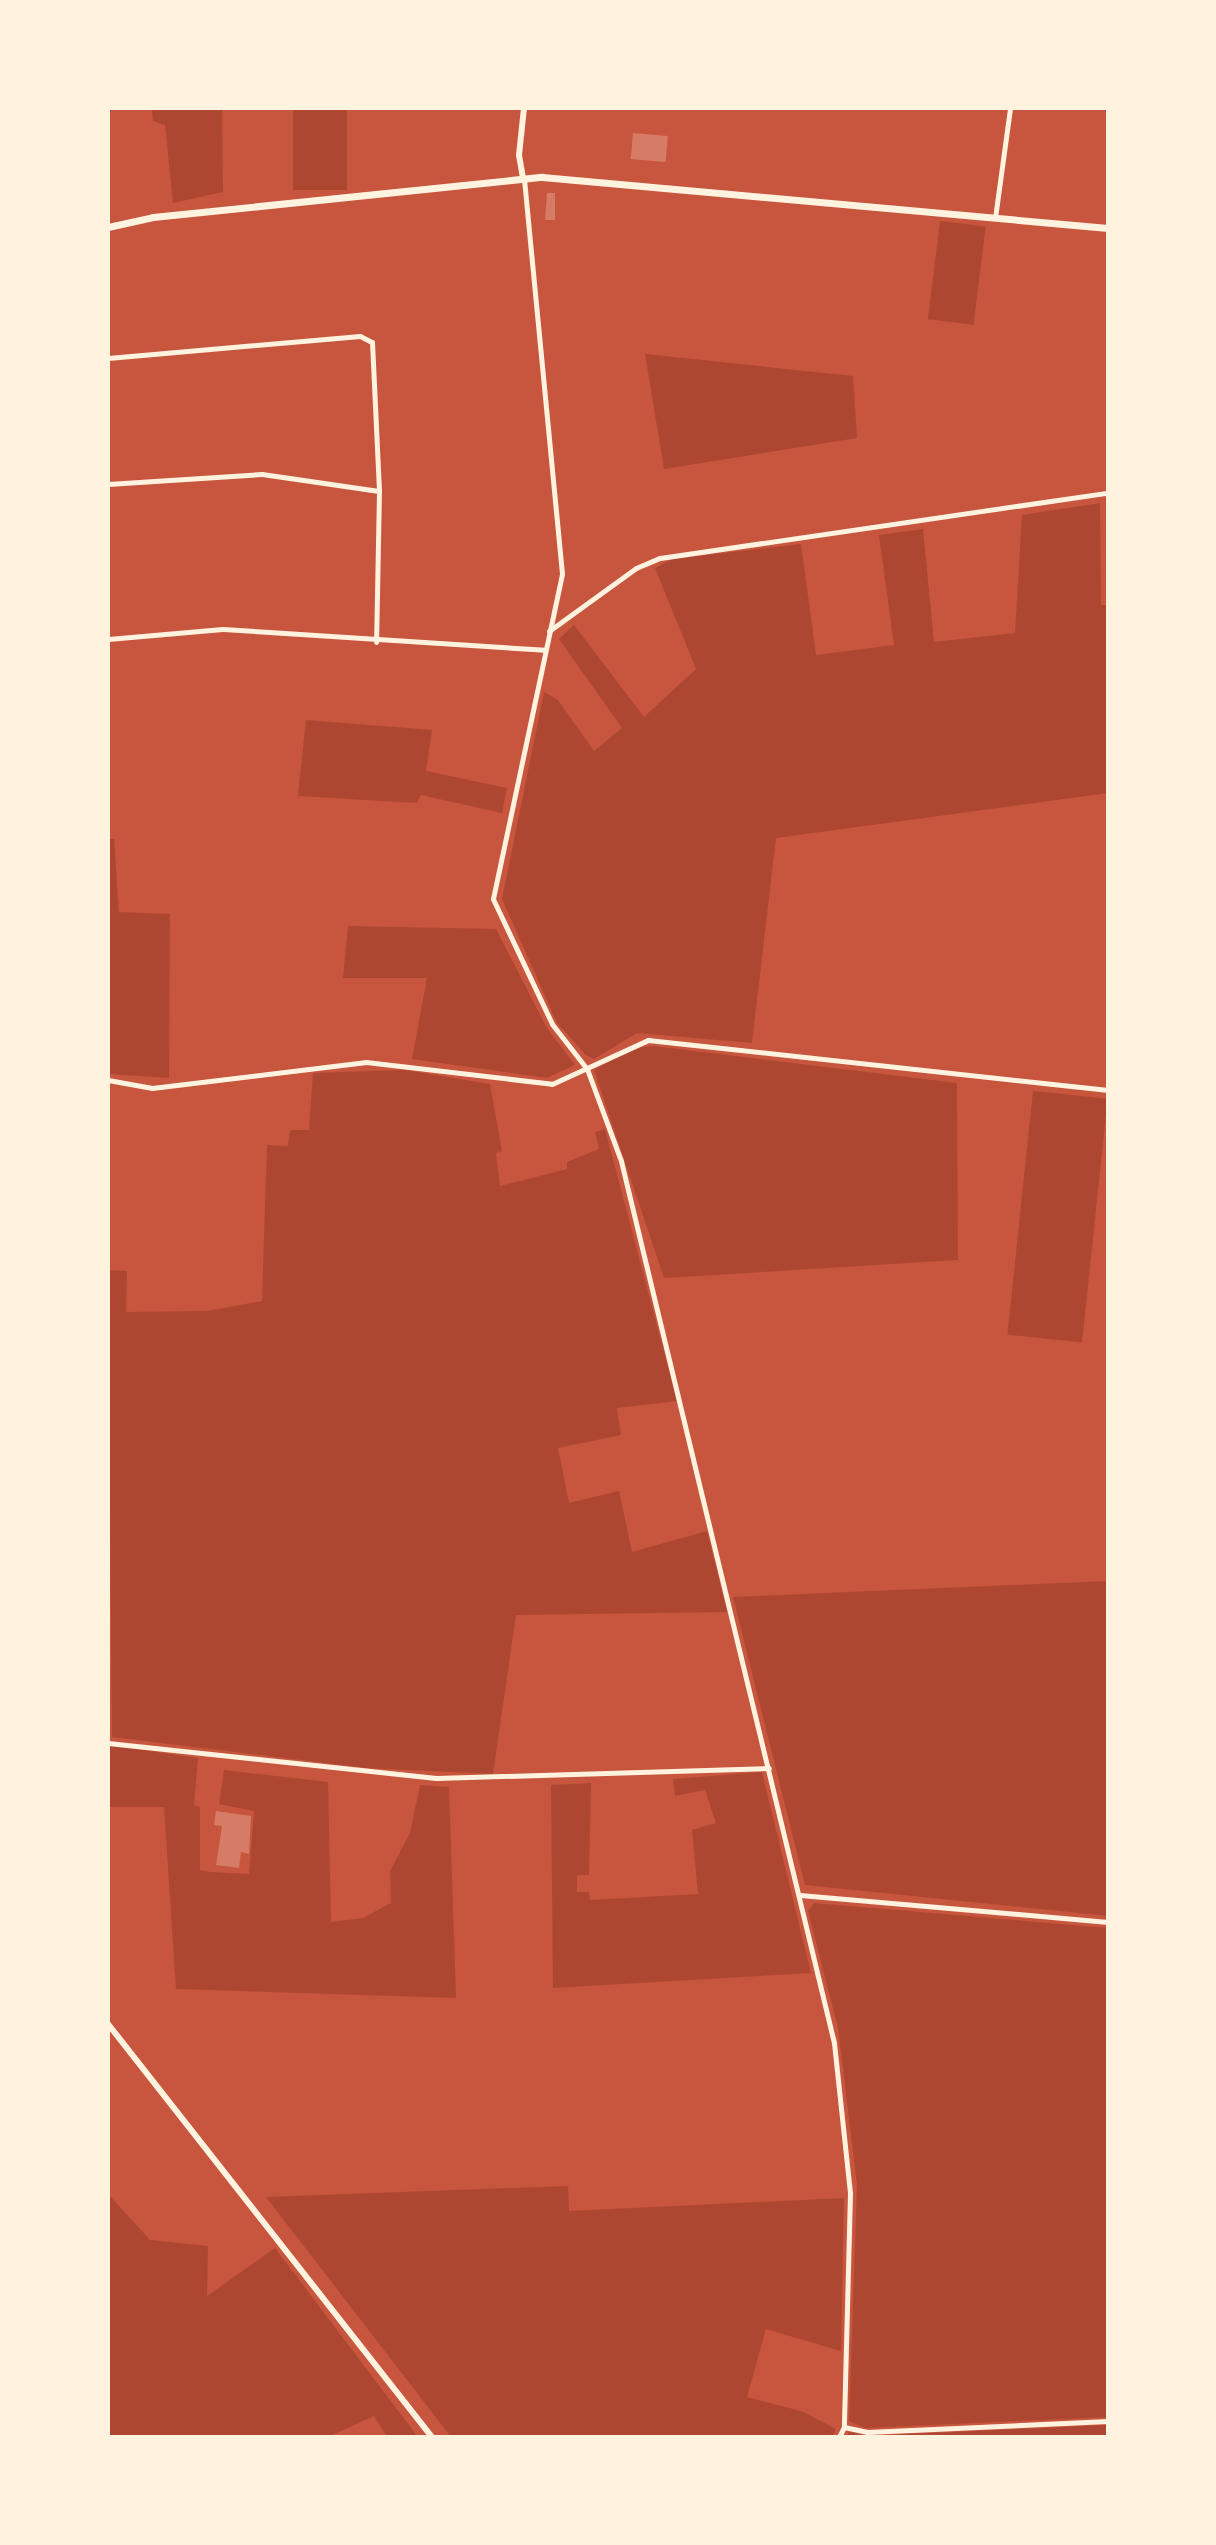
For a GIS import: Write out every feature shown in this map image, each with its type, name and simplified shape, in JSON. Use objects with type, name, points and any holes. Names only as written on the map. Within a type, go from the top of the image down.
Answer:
[{"type":"main road","points":[[108,227],[153,217],[523,178],[597,180],[1108,228]]},
{"type":"street","points":[[524,108],[519,155],[562,574],[493,899],[552,1024],[587,1069],[621,1161],[647,1258],[834,2043],[850,2193],[844,2427],[839,2437]]},
{"type":"street","points":[[995,218],[1010,108]]},
{"type":"street","points":[[108,358],[360,336],[372,342],[379,491],[376,642]]},
{"type":"street","points":[[108,484],[262,474],[379,491]]},
{"type":"street","points":[[549,631],[636,568],[660,558],[1108,493]]},
{"type":"street","points":[[108,639],[223,629],[376,642],[544,650]]},
{"type":"street","points":[[108,1080],[152,1088],[366,1062],[552,1084],[648,1040],[1108,1090]]},
{"type":"street","points":[[108,1743],[436,1778],[769,1768]]},
{"type":"street","points":[[800,1895],[1108,1922]]},
{"type":"street","points":[[108,2024],[432,2437]]},
{"type":"street","points":[[844,2427],[867,2432],[1108,2421]]},
{"type":"shaded area","points":[[152,108],[222,108],[223,192],[173,203],[165,125],[153,121]]},
{"type":"shaded area","points":[[293,108],[347,108],[347,190],[293,190]]},
{"type":"shaded area","points":[[940,221],[986,227],[974,325],[928,319]]},
{"type":"shaded area","points":[[645,354],[853,376],[857,438],[664,469]]},
{"type":"shaded area","points":[[1100,503],[1101,605],[1108,605],[1108,793],[776,838],[752,1043],[637,1033],[594,1059],[586,1055],[557,1023],[502,899],[544,692],[558,700],[594,751],[622,728],[559,639],[574,625],[644,717],[696,669],[655,568],[673,559],[801,544],[816,655],[894,645],[879,535],[923,529],[934,642],[1015,633],[1022,515]]},
{"type":"shaded area","points":[[306,720],[432,730],[426,771],[507,788],[502,813],[421,795],[417,803],[298,796]]},
{"type":"shaded area","points":[[108,839],[114,839],[119,912],[170,914],[169,1078],[108,1074]]},
{"type":"shaded area","points":[[348,926],[496,929],[547,1028],[575,1065],[547,1078],[412,1059],[427,978],[343,978]]},
{"type":"shaded area","points":[[654,1046],[957,1083],[958,1260],[664,1278],[594,1070],[634,1048]]},
{"type":"shaded area","points":[[404,1070],[490,1084],[502,1151],[496,1153],[500,1186],[567,1169],[567,1162],[599,1149],[595,1132],[605,1129],[677,1401],[617,1408],[621,1435],[558,1448],[569,1503],[619,1491],[632,1552],[707,1531],[727,1612],[516,1615],[493,1774],[367,1768],[112,1737],[108,1270],[127,1271],[126,1312],[208,1311],[262,1301],[267,1145],[288,1146],[290,1130],[309,1130],[313,1073]]},
{"type":"shaded area","points":[[1033,1091],[1108,1099],[1082,1342],[1007,1335]]},
{"type":"shaded area","points":[[1108,1581],[1108,1916],[805,1885],[733,1597]]},
{"type":"shaded area","points":[[108,1745],[198,1758],[194,1805],[200,1807],[200,1870],[211,1872],[249,1874],[254,1811],[219,1804],[224,1770],[328,1782],[331,1922],[363,1918],[391,1903],[390,1871],[410,1833],[420,1785],[449,1787],[456,1998],[176,1989],[164,1807],[108,1807]]},
{"type":"shaded area","points":[[762,1772],[811,1973],[553,1988],[551,1785],[591,1783],[589,1875],[577,1875],[577,1892],[589,1892],[590,1900],[698,1894],[692,1830],[716,1823],[705,1790],[675,1796],[673,1779]]},
{"type":"shaded area","points":[[814,1903],[1108,1928],[1108,2417],[865,2428],[849,2421],[857,2184],[838,2028],[808,1911]]},
{"type":"shaded area","points":[[568,2186],[569,2211],[844,2198],[841,2351],[766,2329],[747,2397],[801,2411],[836,2429],[832,2437],[451,2437],[266,2197]]},
{"type":"shaded area","points":[[108,2194],[150,2240],[208,2246],[207,2296],[275,2248],[418,2437],[387,2437],[374,2416],[328,2437],[108,2437]]},
{"type":"shaded area","points":[[1108,2425],[1108,2437],[847,2437],[849,2432],[866,2436]]},
{"type":"building","points":[[633,133],[668,136],[666,162],[631,159]]},
{"type":"building","points":[[547,193],[555,193],[555,220],[545,220]]},
{"type":"building","points":[[216,1811],[251,1816],[249,1854],[241,1852],[239,1868],[216,1865],[222,1826],[214,1825]]}]
